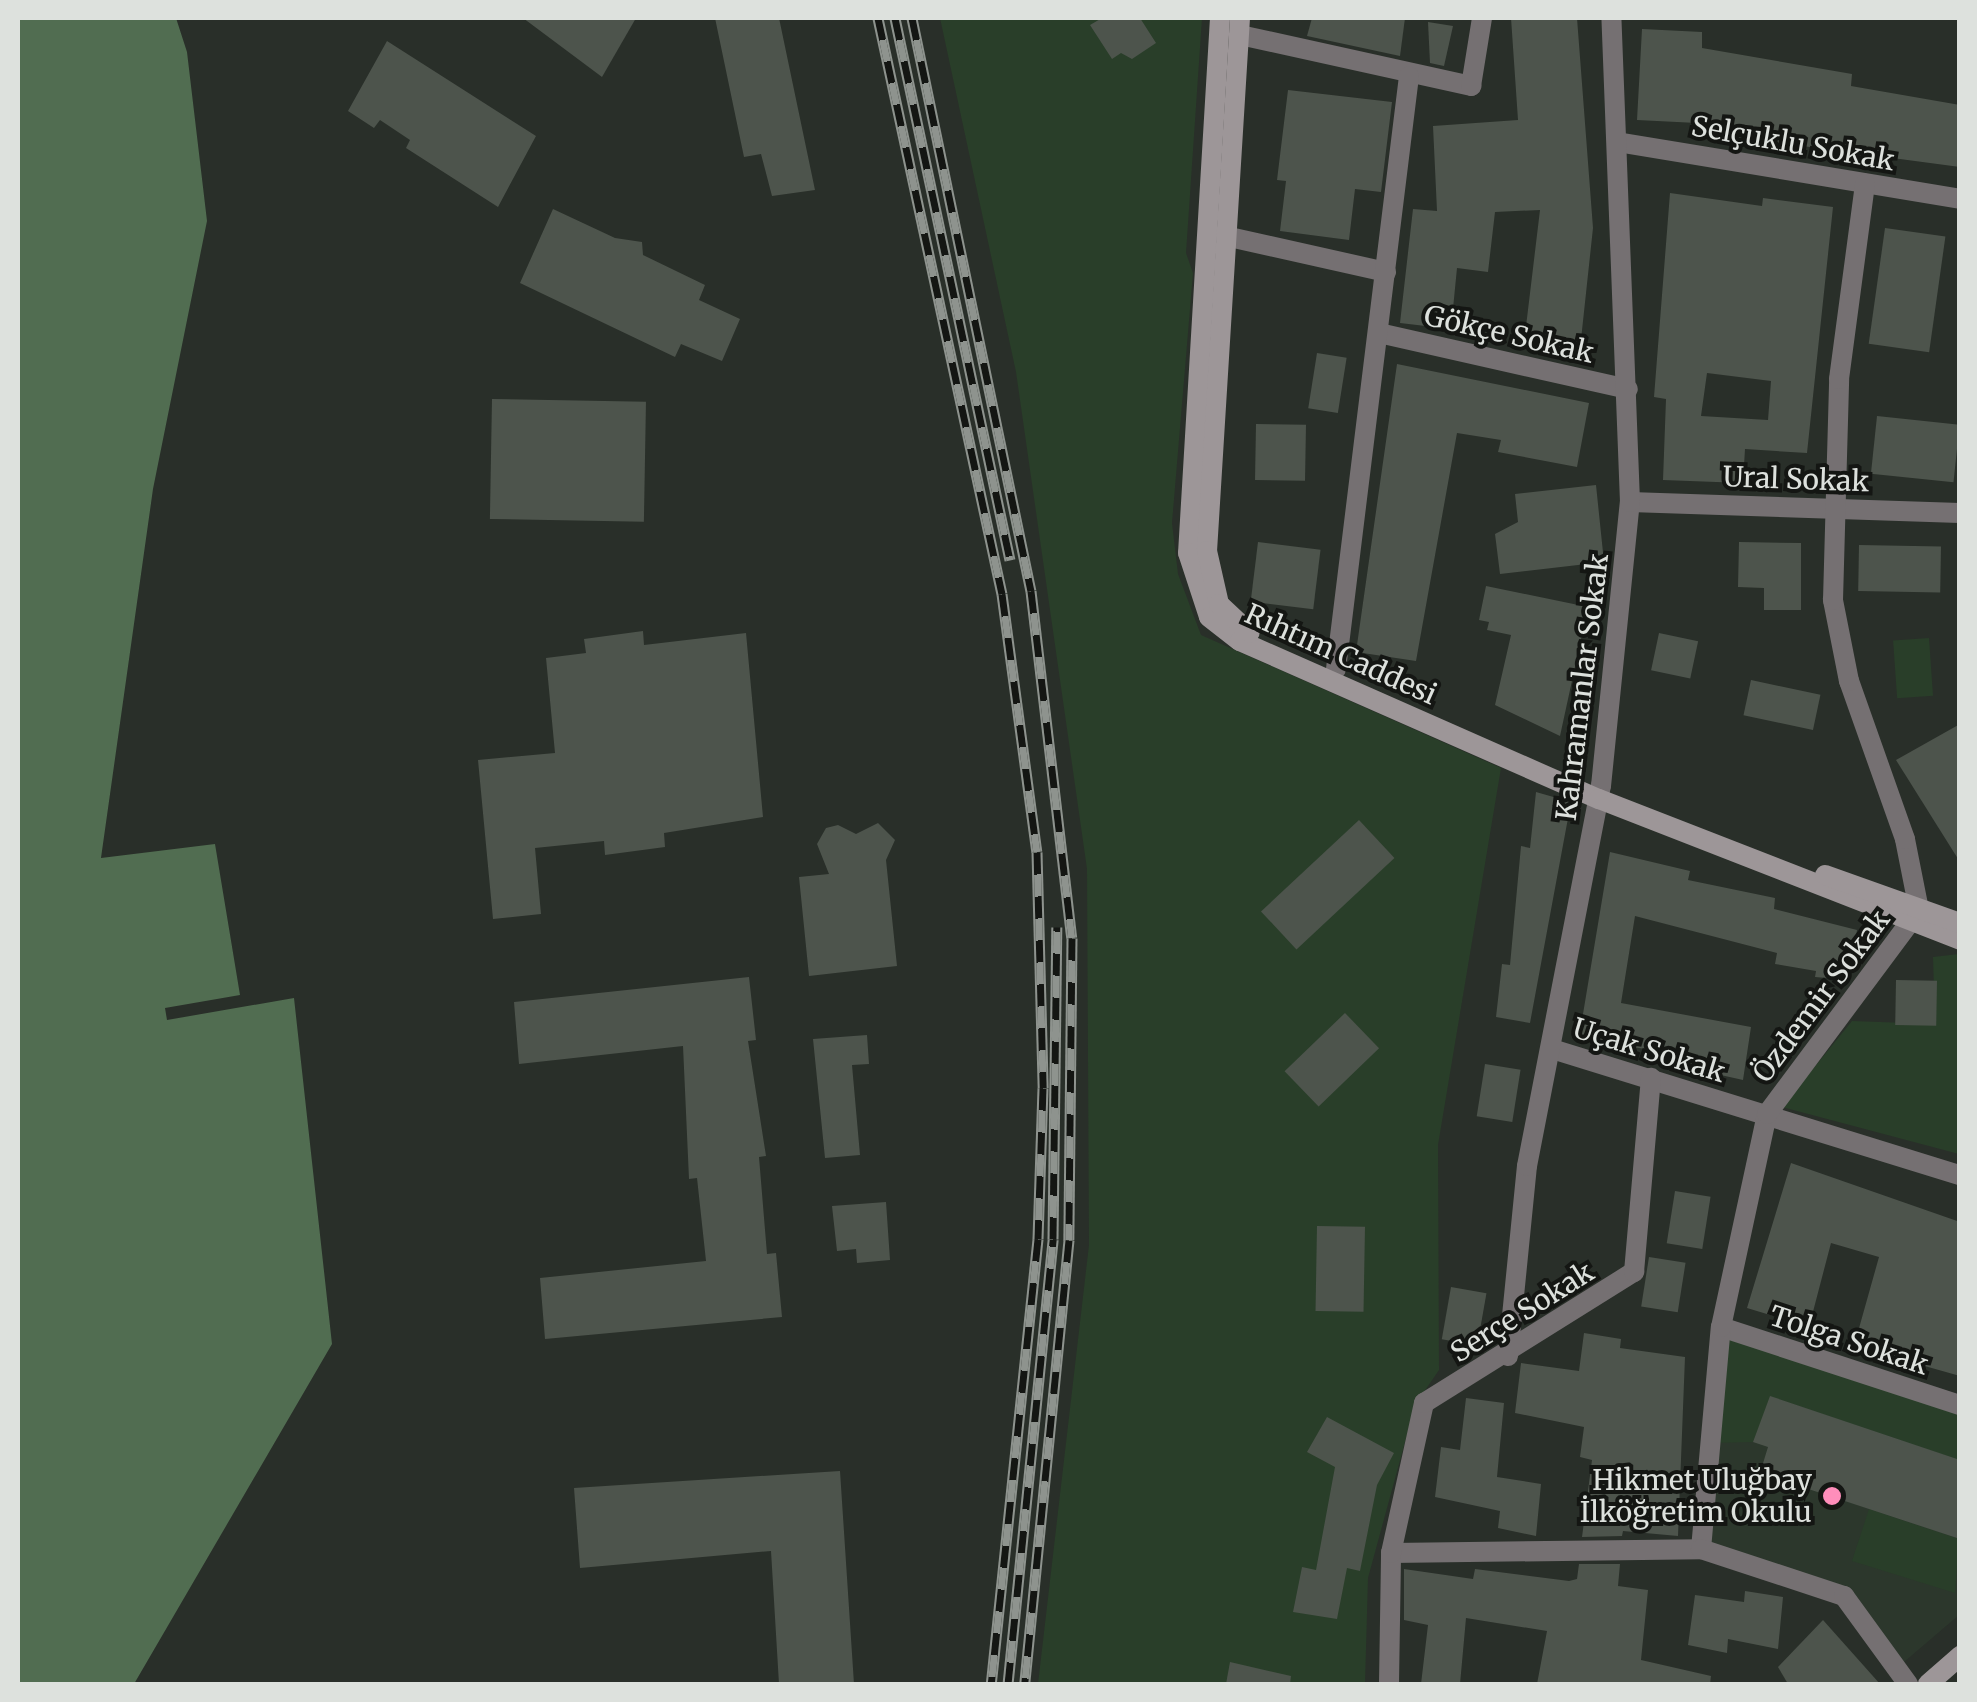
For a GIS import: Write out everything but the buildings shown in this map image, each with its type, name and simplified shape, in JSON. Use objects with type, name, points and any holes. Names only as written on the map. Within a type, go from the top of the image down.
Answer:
[{"type":"main road","name":"Rıhtım Caddesi","points":[[1220,18],[1188,552],[1198,598],[1219,629],[1600,792],[1914,916],[1960,940]]},
{"type":"main road","name":"Rıhtım Caddesi","points":[[1240,26],[1208,514],[1210,577],[1230,620],[1600,792]]},
{"type":"main road","name":"Rıhtım Caddesi","points":[[1914,916],[1960,923]]},
{"type":"main road","points":[[1928,1684],[1960,1656]]},
{"type":"street","points":[[1240,26],[1409,76],[1471,86],[1482,18]]},
{"type":"street","name":"Kahramanlar Sokak","points":[[1508,1356],[1527,1166],[1600,792],[1630,502],[1611,18]]},
{"type":"street","points":[[1336,670],[1409,76]]},
{"type":"street","name":"Selçuklu Sokak","points":[[1617,142],[1960,199]]},
{"type":"street","name":"Özdemir Sokak","points":[[1700,1549],[1721,1327],[1767,1114],[1914,916],[1905,840],[1839,642],[1832,506],[1840,380],[1865,184]]},
{"type":"street","points":[[1226,236],[1386,272]]},
{"type":"street","name":"Gökçe Sokak","points":[[1379,332],[1628,389]]},
{"type":"street","name":"Ural Sokak","points":[[1630,502],[1960,513]]},
{"type":"street","name":"Uçak Sokak","points":[[1552,1049],[1960,1175]]},
{"type":"street","name":"Serçe Sokak","points":[[1390,1553],[1424,1402],[1508,1356],[1634,1272],[1650,1078]]},
{"type":"street","name":"Tolga Sokak","points":[[1721,1327],[1960,1405]]},
{"type":"street","points":[[1388,1684],[1390,1553],[1700,1549],[1844,1596],[1908,1684]]},
{"type":"shaded area","points":[[18,18],[176,18],[187,52],[207,221],[153,489],[101,858],[215,844],[240,995],[165,1008],[167,1020],[294,998],[332,1344],[134,1684],[18,1684]]},
{"type":"shaded area","points":[[940,18],[1202,18],[1186,253],[1193,273],[1172,523],[1178,574],[1201,635],[1501,768],[1438,1145],[1439,1370],[1415,1405],[1368,1578],[1365,1684],[1038,1684],[1089,1245],[1087,869],[1016,372]]},
{"type":"shaded area","points":[[1929,638],[1933,696],[1897,698],[1893,641]]},
{"type":"shaded area","points":[[1959,954],[1959,1154],[1782,1107],[1852,1021],[1935,1024],[1933,957]]},
{"type":"shaded area","name":"Hikmet Uluğbay İlköğretim Okulu","points":[[1721,1327],[1959,1405],[1959,1615],[1897,1668],[1844,1596],[1701,1549]]},
{"type":"shaded area","points":[[1721,1327],[1959,1405],[1959,1460],[1771,1397],[1753,1442],[1710,1443]]},
{"type":"shaded area","points":[[1869,1509],[1959,1539],[1955,1593],[1852,1561]]},
{"type":"railway","points":[[878,18],[1002,594],[1037,852],[1043,1088],[1038,1239],[991,1684]]},
{"type":"railway","points":[[895,18],[1010,560]]},
{"type":"railway","points":[[912,18],[1031,591],[1072,938],[1069,1240],[1025,1684]]},
{"type":"railway","points":[[1008,1684],[1053,1239],[1057,927]]},
{"type":"place","name":"Hikmet Uluğbay İlköğretim Okulu","points":[[1832,1496]]}]
